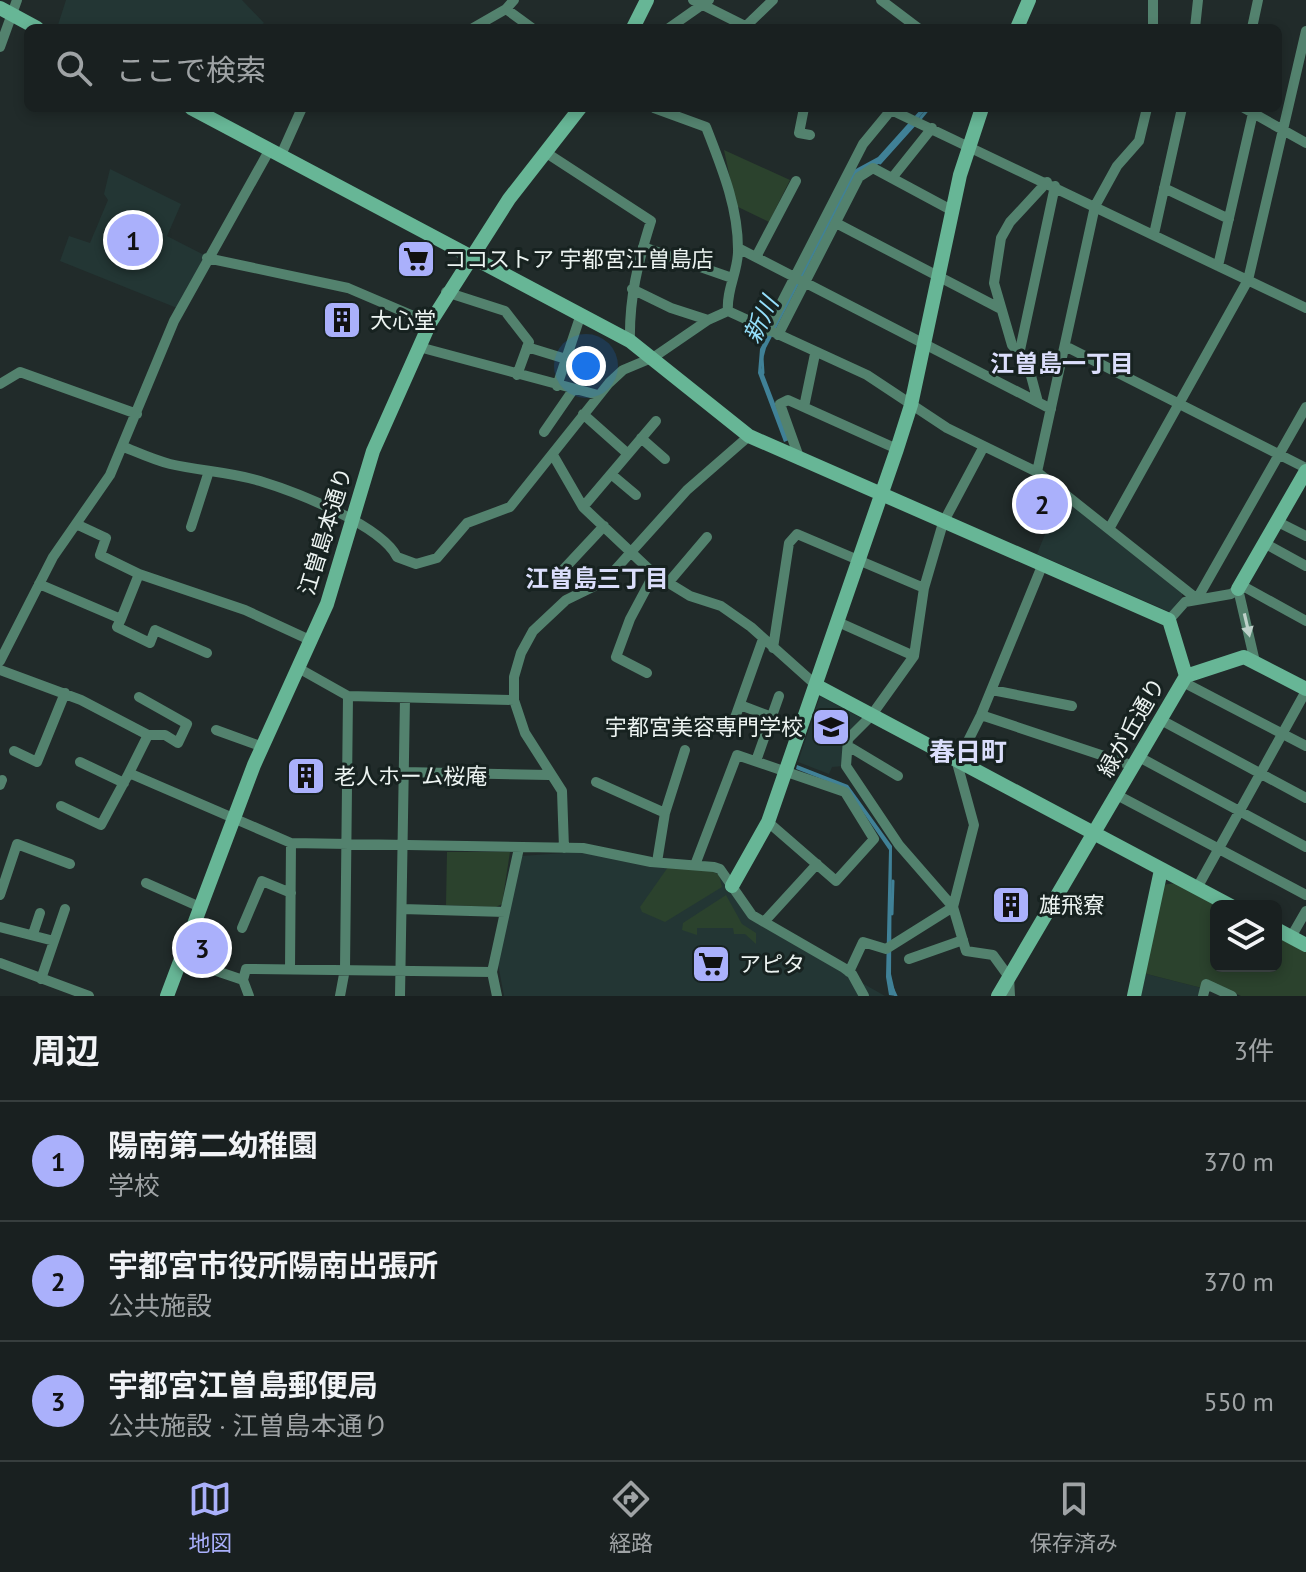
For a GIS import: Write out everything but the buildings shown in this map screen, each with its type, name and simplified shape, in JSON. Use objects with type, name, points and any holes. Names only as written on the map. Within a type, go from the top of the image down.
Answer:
[{"type":"street","points":[[0,47],[6,11],[17,0]]},
{"type":"street","points":[[635,24],[647,0]]},
{"type":"street","points":[[750,24],[773,0]]},
{"type":"street","points":[[881,0],[913,24]]},
{"type":"street","points":[[1019,24],[1029,0]]},
{"type":"street","points":[[1153,0],[1153,24]]},
{"type":"street","points":[[1195,24],[1198,0]]},
{"type":"street","points":[[1253,24],[1258,0]]},
{"type":"street","points":[[674,24],[702,2],[744,24]]},
{"type":"street","points":[[479,24],[510,4],[528,24]]},
{"type":"street","points":[[6,11],[30,24]]},
{"type":"street","points":[[1109,529],[1248,280],[1306,31]]},
{"type":"street","points":[[199,112],[630,341],[654,357],[749,436],[800,460],[1169,620],[1181,605],[1197,599],[1231,594],[1239,587],[1306,469],[1065,346]]},
{"type":"street","points":[[0,661],[39,584],[110,475],[174,321],[207,258],[300,112]]},
{"type":"street","name":"江曽島本通り","points":[[167,996],[233,820],[333,588],[373,451],[430,323],[471,255],[577,112]]},
{"type":"street","points":[[665,112],[706,127],[728,185],[738,248],[727,297],[728,311]]},
{"type":"street","points":[[803,112],[799,133],[810,135]]},
{"type":"street","points":[[772,333],[863,144],[887,112]]},
{"type":"street","points":[[896,112],[1306,308]]},
{"type":"street","points":[[911,119],[917,112]]},
{"type":"street","points":[[732,886],[768,822],[897,449],[911,405],[968,144],[980,112]]},
{"type":"street","points":[[1037,472],[1095,206],[1117,166],[1139,141],[1143,112]]},
{"type":"street","points":[[1154,234],[1181,112]]},
{"type":"street","points":[[1218,266],[1248,112]]},
{"type":"street","points":[[1250,112],[1306,143]]},
{"type":"street","points":[[892,178],[932,128]]},
{"type":"street","points":[[545,152],[651,221],[632,289],[630,341]]},
{"type":"street","points":[[798,279],[836,223],[859,177],[873,168],[953,211]]},
{"type":"street","points":[[756,257],[796,181]]},
{"type":"street","points":[[1038,402],[1027,361],[1020,350],[1012,345],[994,283],[1001,238],[1010,222],[1051,184]]},
{"type":"street","points":[[1020,350],[1051,184]]},
{"type":"street","points":[[1164,188],[1229,219]]},
{"type":"street","points":[[836,223],[1001,309]]},
{"type":"street","points":[[643,247],[732,278]]},
{"type":"street","points":[[738,248],[1051,409]]},
{"type":"street","points":[[207,258],[348,288],[430,323]]},
{"type":"street","points":[[632,289],[708,320]]},
{"type":"street","points":[[446,292],[505,311],[529,342],[517,375]]},
{"type":"street","points":[[124,447],[167,463],[259,481],[352,521],[391,545],[397,557],[416,564],[427,562],[437,558],[467,523],[510,507],[598,395],[623,370],[654,357],[708,320],[728,311]]},
{"type":"street","points":[[728,311],[882,383],[911,405],[983,448],[1037,472],[1197,599]]},
{"type":"street","points":[[557,386],[581,314]]},
{"type":"street","points":[[419,347],[598,395]]},
{"type":"street","points":[[527,347],[566,359]]},
{"type":"street","points":[[804,407],[815,354]]},
{"type":"street","points":[[0,384],[20,372],[137,414]]},
{"type":"street","points":[[544,432],[573,390]]},
{"type":"street","points":[[800,460],[780,404],[788,400],[897,449]]},
{"type":"street","points":[[1197,599],[1306,407]]},
{"type":"street","points":[[583,414],[628,454]]},
{"type":"street","points":[[583,507],[656,421]]},
{"type":"street","points":[[564,848],[562,791],[525,733],[514,700],[514,677],[521,653],[533,631],[566,600],[605,581],[698,479],[749,436]]},
{"type":"street","points":[[641,438],[665,459]]},
{"type":"street","points":[[983,448],[943,523],[924,588],[914,656],[871,716],[848,739],[846,766],[899,845],[953,907],[966,951],[993,955],[1009,977],[1010,996]]},
{"type":"street","points":[[553,455],[583,507],[654,574],[690,596],[721,606],[817,686],[1220,900]]},
{"type":"street","points":[[191,527],[209,471]]},
{"type":"street","points":[[611,474],[636,495]]},
{"type":"street","points":[[1276,521],[1306,536]]},
{"type":"street","points":[[76,524],[106,538],[100,555],[139,574],[245,610],[312,641]]},
{"type":"street","points":[[561,572],[604,526]]},
{"type":"street","points":[[773,648],[789,543],[797,534],[924,588]]},
{"type":"street","points":[[668,583],[707,537]]},
{"type":"street","points":[[1264,543],[1306,566]]},
{"type":"street","points":[[849,972],[863,942],[886,949],[953,907],[974,825],[957,763],[992,690],[1042,566]]},
{"type":"street","points":[[139,574],[117,627],[150,643],[155,630],[207,653]]},
{"type":"street","points":[[647,673],[616,657],[630,619],[654,574]]},
{"type":"street","points":[[39,584],[121,619]]},
{"type":"street","points":[[1239,587],[1306,621]]},
{"type":"street","points":[[1239,587],[1255,662]]},
{"type":"street","name":"緑が丘通り","points":[[998,996],[1185,679],[1169,620]]},
{"type":"street","points":[[838,622],[914,656]]},
{"type":"street","points":[[731,729],[763,639]]},
{"type":"street","points":[[1185,679],[1238,657],[1255,662],[1306,690],[1197,888]]},
{"type":"street","points":[[300,669],[348,696],[514,700]]},
{"type":"street","points":[[0,670],[65,693],[148,735],[165,735],[178,743],[187,724],[139,697]]},
{"type":"street","points":[[1185,679],[1306,746]]},
{"type":"street","points":[[992,690],[1072,706]]},
{"type":"street","points":[[14,751],[37,762],[65,693]]},
{"type":"street","points":[[340,996],[345,969],[348,696]]},
{"type":"street","points":[[756,761],[779,696]]},
{"type":"street","points":[[400,996],[405,698]]},
{"type":"street","points":[[740,705],[772,717]]},
{"type":"street","points":[[981,715],[1136,761],[1306,847]]},
{"type":"street","points":[[1161,720],[1306,798]]},
{"type":"street","points":[[216,730],[263,747]]},
{"type":"street","points":[[61,806],[101,825],[148,735]]},
{"type":"street","points":[[848,746],[898,776]]},
{"type":"street","points":[[657,862],[665,813],[685,750]]},
{"type":"street","points":[[695,865],[737,755],[845,792],[874,839],[836,881],[768,822]]},
{"type":"street","points":[[80,762],[291,843],[564,848],[720,869],[752,915],[849,972],[864,996]]},
{"type":"street","points":[[404,772],[549,775]]},
{"type":"street","points":[[596,782],[665,813]]},
{"type":"street","points":[[1117,795],[1306,895]]},
{"type":"street","points":[[290,969],[291,843]]},
{"type":"street","points":[[1,888],[17,844],[70,864]]},
{"type":"street","points":[[497,996],[492,972],[519,848]]},
{"type":"street","points":[[764,922],[817,864]]},
{"type":"street","points":[[1134,996],[1161,870]]},
{"type":"street","points":[[242,928],[262,881],[291,893]]},
{"type":"street","points":[[146,883],[200,907]]},
{"type":"street","points":[[41,979],[65,909]]},
{"type":"street","points":[[402,909],[505,912]]},
{"type":"street","points":[[1291,937],[1306,911]]},
{"type":"street","points":[[33,934],[40,913]]},
{"type":"street","points":[[0,927],[54,941]]},
{"type":"street","points":[[1282,932],[1306,945]]},
{"type":"street","points":[[909,959],[963,940]]},
{"type":"street","points":[[181,959],[243,980]]},
{"type":"street","points":[[0,963],[41,979],[58,992],[89,996]]},
{"type":"street","points":[[249,996],[243,980],[246,969],[492,972]]},
{"type":"street","points":[[1203,996],[1206,984],[1232,996]]},
{"type":"shaded area","points":[[66,0],[242,0],[264,23],[263,24],[58,24]]},
{"type":"shaded area","points":[[110,169],[181,204],[167,236],[206,256],[177,308],[60,261],[69,236],[90,243],[108,200],[104,194]]},
{"type":"shaded area","points":[[1061,495],[1182,590],[1182,597],[1170,612],[1037,554]]},
{"type":"shaded area","name":"宇都宮美容専門学校","points":[[820,696],[861,718],[846,736],[844,766],[832,767],[829,774],[798,762]]},
{"type":"shaded area","points":[[579,852],[719,875],[749,919],[885,996],[504,996],[498,964],[521,856]]},
{"type":"shaded area","points":[[1143,973],[1202,988],[1200,996],[1138,996]]},
{"type":"green space","points":[[724,150],[790,180],[769,222],[736,206]]},
{"type":"green space","points":[[447,852],[510,852],[502,904],[496,907],[446,905]]},
{"type":"green space","points":[[668,867],[709,869],[719,875],[722,887],[665,922],[642,912],[640,907]]},
{"type":"green space","points":[[1177,883],[1210,900],[1210,972],[1282,972],[1282,938],[1306,951],[1306,996],[1241,996],[1204,979],[1202,988],[1143,973],[1161,885]]},
{"type":"green space","points":[[726,895],[742,924],[756,933],[756,944],[745,934],[734,934],[733,928],[697,928],[697,935],[682,930],[683,923]]},
{"type":"water","points":[[918,112],[924,112],[881,163],[856,174],[766,348],[761,367],[789,440],[784,442],[758,373],[760,349],[854,170],[878,157]]},
{"type":"water","points":[[797,765],[848,785],[892,846],[891,974],[896,996],[889,995],[886,977],[889,850],[847,789],[796,769]]},
{"type":"waterway","name":"新川","points":[[920,119],[926,112]]},
{"type":"waterway","name":"新川","points":[[880,163],[915,124]]},
{"type":"waterway","name":"新川","points":[[762,357],[763,373]]},
{"type":"waterway","name":"新川","points":[[892,914],[893,881]]},
{"type":"waterway","name":"新川","points":[[891,985],[896,996]]},
{"type":"place","name":"陽南第二幼稚園","points":[[133,240]]},
{"type":"place","name":"ココストア 宇都宮江曽島店","points":[[416,259]]},
{"type":"place","name":"大心堂","points":[[342,320]]},
{"type":"place","name":"宇都宮市役所陽南出張所","points":[[1042,504]]},
{"type":"place","name":"宇都宮美容専門学校","points":[[831,727]]},
{"type":"place","name":"老人ホーム桜庵","points":[[306,776]]},
{"type":"place","name":"雄飛寮","points":[[1011,905]]},
{"type":"place","name":"宇都宮江曽島郵便局","points":[[202,948]]},
{"type":"place","name":"アピタ","points":[[711,964]]},
{"type":"district","name":"江曽島一丁目","points":[[1062,364]]},
{"type":"district","name":"江曽島三丁目","points":[[597,579]]},
{"type":"district","name":"春日町","points":[[968,752]]}]
